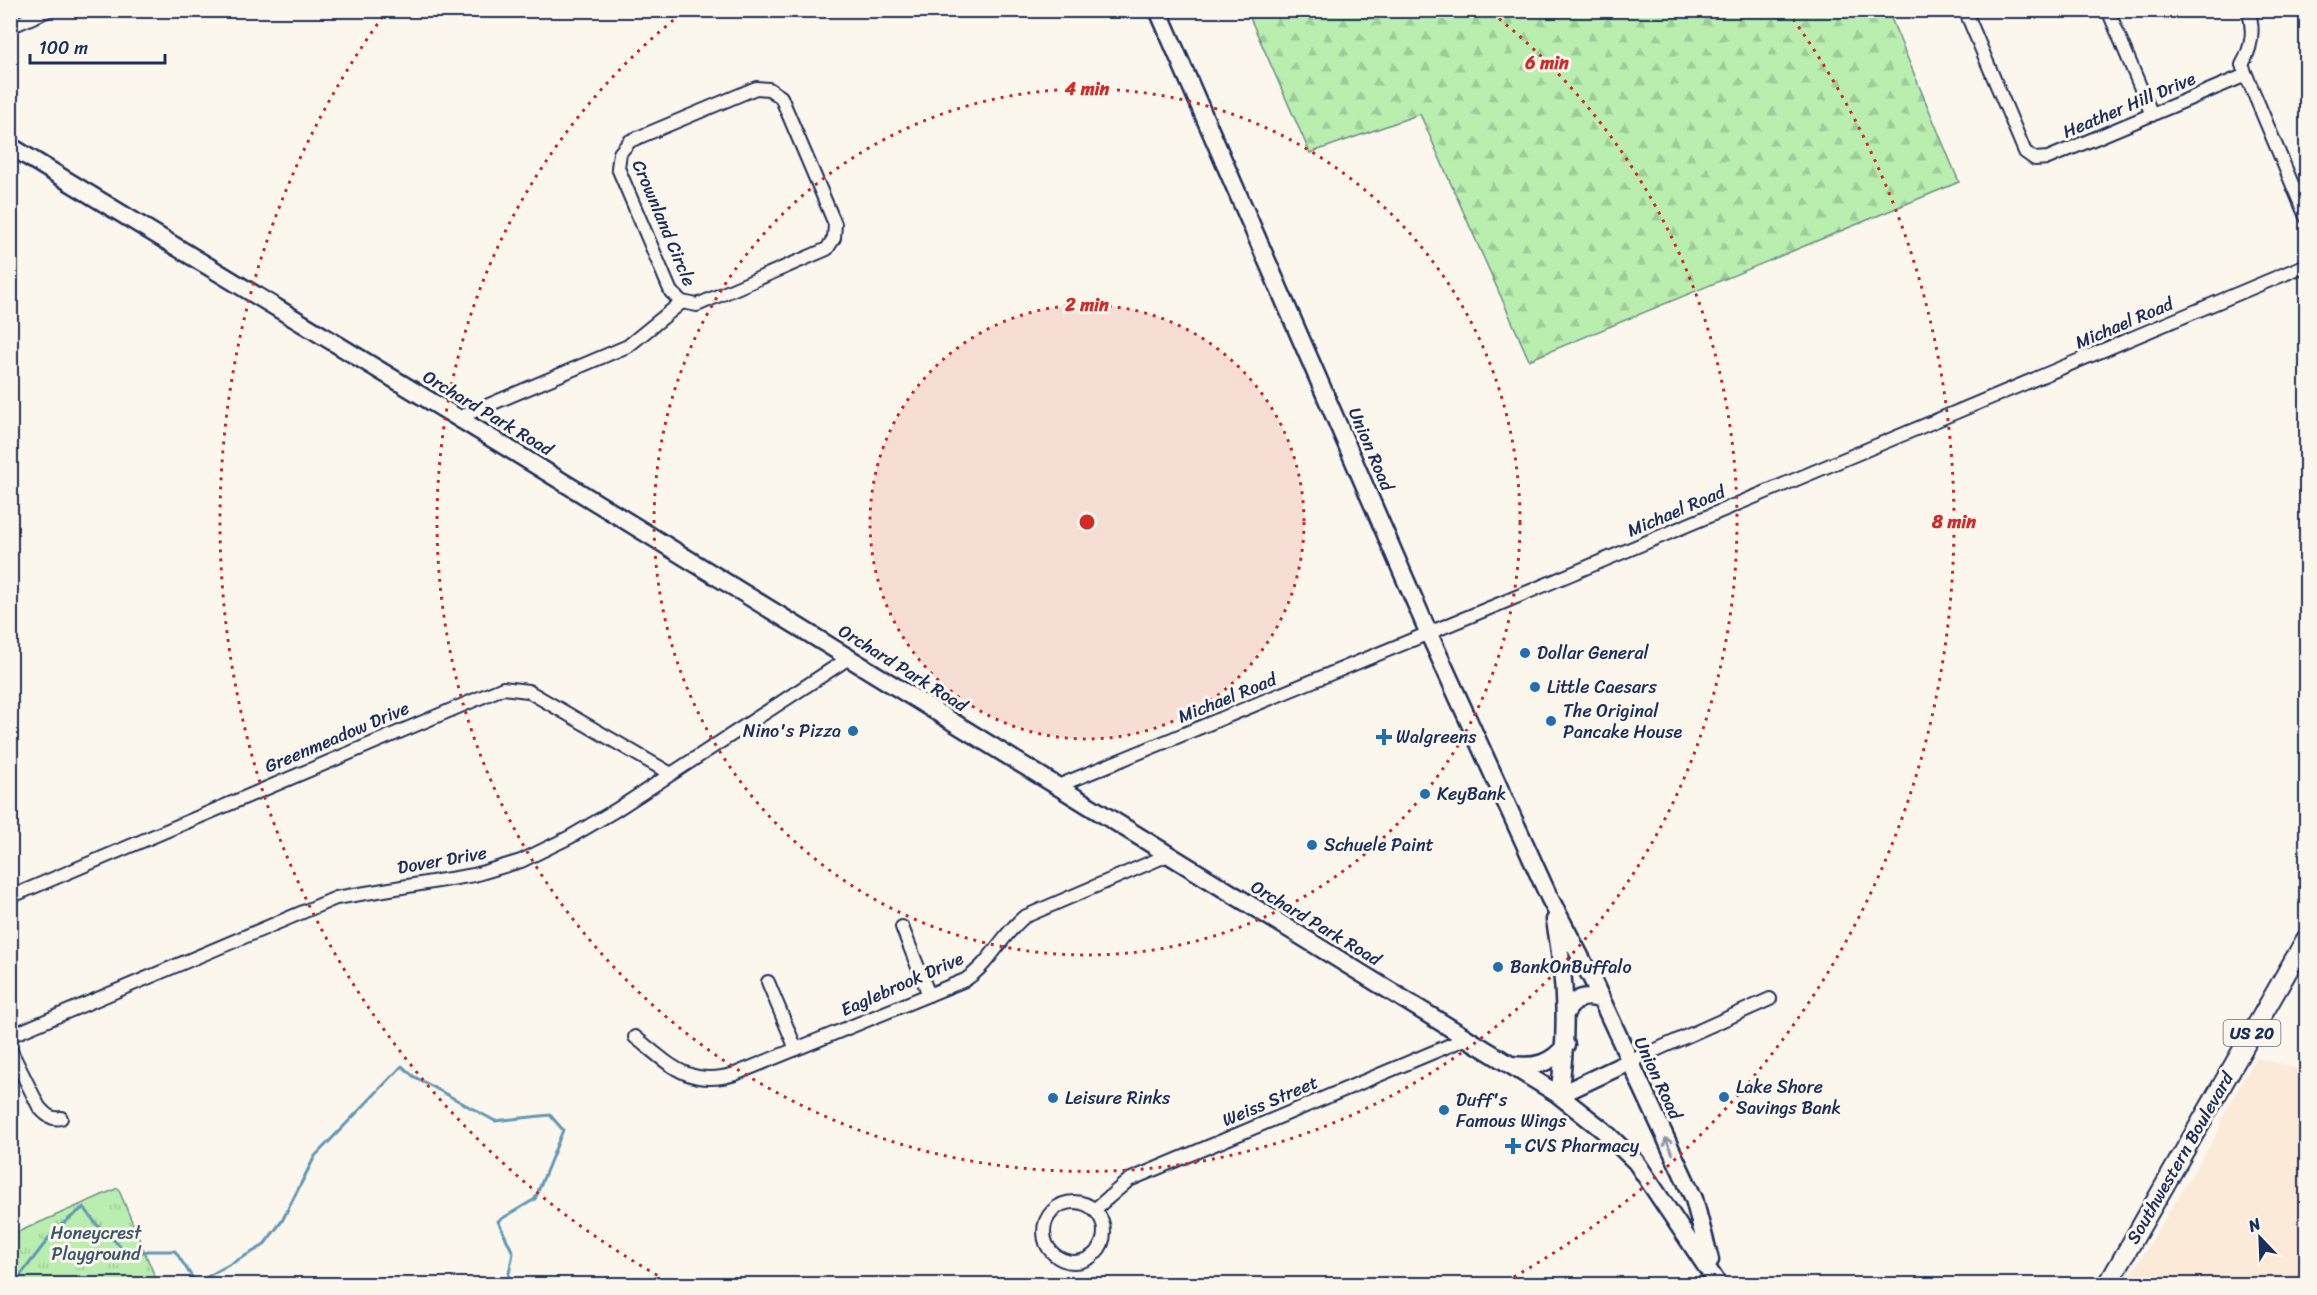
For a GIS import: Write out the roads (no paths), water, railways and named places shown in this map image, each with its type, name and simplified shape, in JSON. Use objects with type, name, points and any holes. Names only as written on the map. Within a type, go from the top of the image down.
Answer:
[{"type":"highway","name":"Southwestern Boulevard","points":[[2108,1284],[2307,939]]},
{"type":"main road","name":"Union Road","points":[[1158,10],[1429,634],[1551,902],[1601,1000],[1694,1199],[1716,1280]]},
{"type":"main road","name":"Orchard Park Road","points":[[10,146],[458,418],[1559,1095],[1603,1130],[1636,1162],[1716,1280]]},
{"type":"main road","name":"Union Road","points":[[1551,902],[1560,945],[1566,1045],[1559,1095]]},
{"type":"main road","points":[[1564,1014],[1570,1005],[1582,998],[1592,996],[1601,1000]]},
{"type":"main road","points":[[1566,1045],[1574,1069],[1580,1074],[1605,1075]]},
{"type":"main road","points":[[1509,1064],[1527,1067],[1542,1064],[1557,1056],[1566,1045]]},
{"type":"main road","points":[[1559,1095],[1629,1062]]},
{"type":"street","points":[[10,27],[49,10]]},
{"type":"street","name":"Heather Hill Drive","points":[[1965,10],[2025,152],[2030,157],[2048,158],[2246,75]]},
{"type":"street","points":[[2108,10],[2152,115]]},
{"type":"street","points":[[2248,10],[2252,31],[2248,54],[2242,65],[2307,218]]},
{"type":"street","name":"Crownland Circle","points":[[756,88],[770,89],[781,97],[834,224],[834,238],[827,249],[697,305],[682,302],[671,292],[618,168],[620,153],[630,141],[756,88]]},
{"type":"street","name":"Michael Road","points":[[1058,786],[1429,634],[2307,266]]},
{"type":"street","name":"Crownland Circle","points":[[458,418],[628,346],[682,302]]},
{"type":"street","name":"Dover Drive","points":[[10,1036],[336,898],[474,875],[521,861],[586,829],[849,658]]},
{"type":"street","name":"Greenmeadow Drive","points":[[10,897],[503,688],[528,691],[671,774]]},
{"type":"street","name":"Eaglebrook Drive","points":[[635,1037],[681,1072],[702,1080],[718,1079],[735,1074],[974,975],[1012,926],[1034,911],[1168,855]]},
{"type":"street","points":[[902,927],[929,995]]},
{"type":"street","points":[[768,982],[796,1049]]},
{"type":"street","points":[[1629,1062],[1770,999]]},
{"type":"street","name":"Weiss Street","points":[[1094,1210],[1129,1180],[1467,1038]]},
{"type":"street","points":[[10,1049],[39,1107],[46,1115],[55,1119],[61,1118]]},
{"type":"street","points":[[1072,1202],[1084,1204],[1094,1210],[1101,1219],[1103,1230],[1102,1242],[1096,1252],[1086,1259],[1075,1262],[1063,1260],[1053,1254],[1044,1234],[1045,1222],[1051,1212],[1061,1205],[1072,1202]]},
{"type":"waterway","points":[[10,1282],[19,1277],[56,1229],[84,1207],[96,1224],[130,1255],[148,1251],[175,1251],[196,1283],[263,1246],[282,1221],[315,1156],[402,1066],[413,1076],[495,1121],[550,1115],[563,1130],[535,1199],[498,1221],[513,1253],[507,1284]]},
{"type":"place","name":"Dollar General","points":[[1525,653]]},
{"type":"place","name":"Little Caesars","points":[[1535,687]]},
{"type":"place","name":"The Original Pancake House","points":[[1551,721]]},
{"type":"place","name":"Nino's Pizza","points":[[853,731]]},
{"type":"place","name":"Walgreens","points":[[1384,737]]},
{"type":"place","name":"KeyBank","points":[[1425,794]]},
{"type":"place","name":"Schuele Paint","points":[[1312,845]]},
{"type":"place","name":"BankOnBuffalo","points":[[1498,967]]},
{"type":"place","name":"Lake Shore Savings Bank","points":[[1724,1097]]},
{"type":"place","name":"Leisure Rinks","points":[[1053,1098]]},
{"type":"place","name":"Duff's Famous Wings","points":[[1444,1110]]},
{"type":"place","name":"CVS Pharmacy","points":[[1513,1146]]},
{"type":"park label","name":"Honeycrest Playground","points":[[96,1243]]}]
